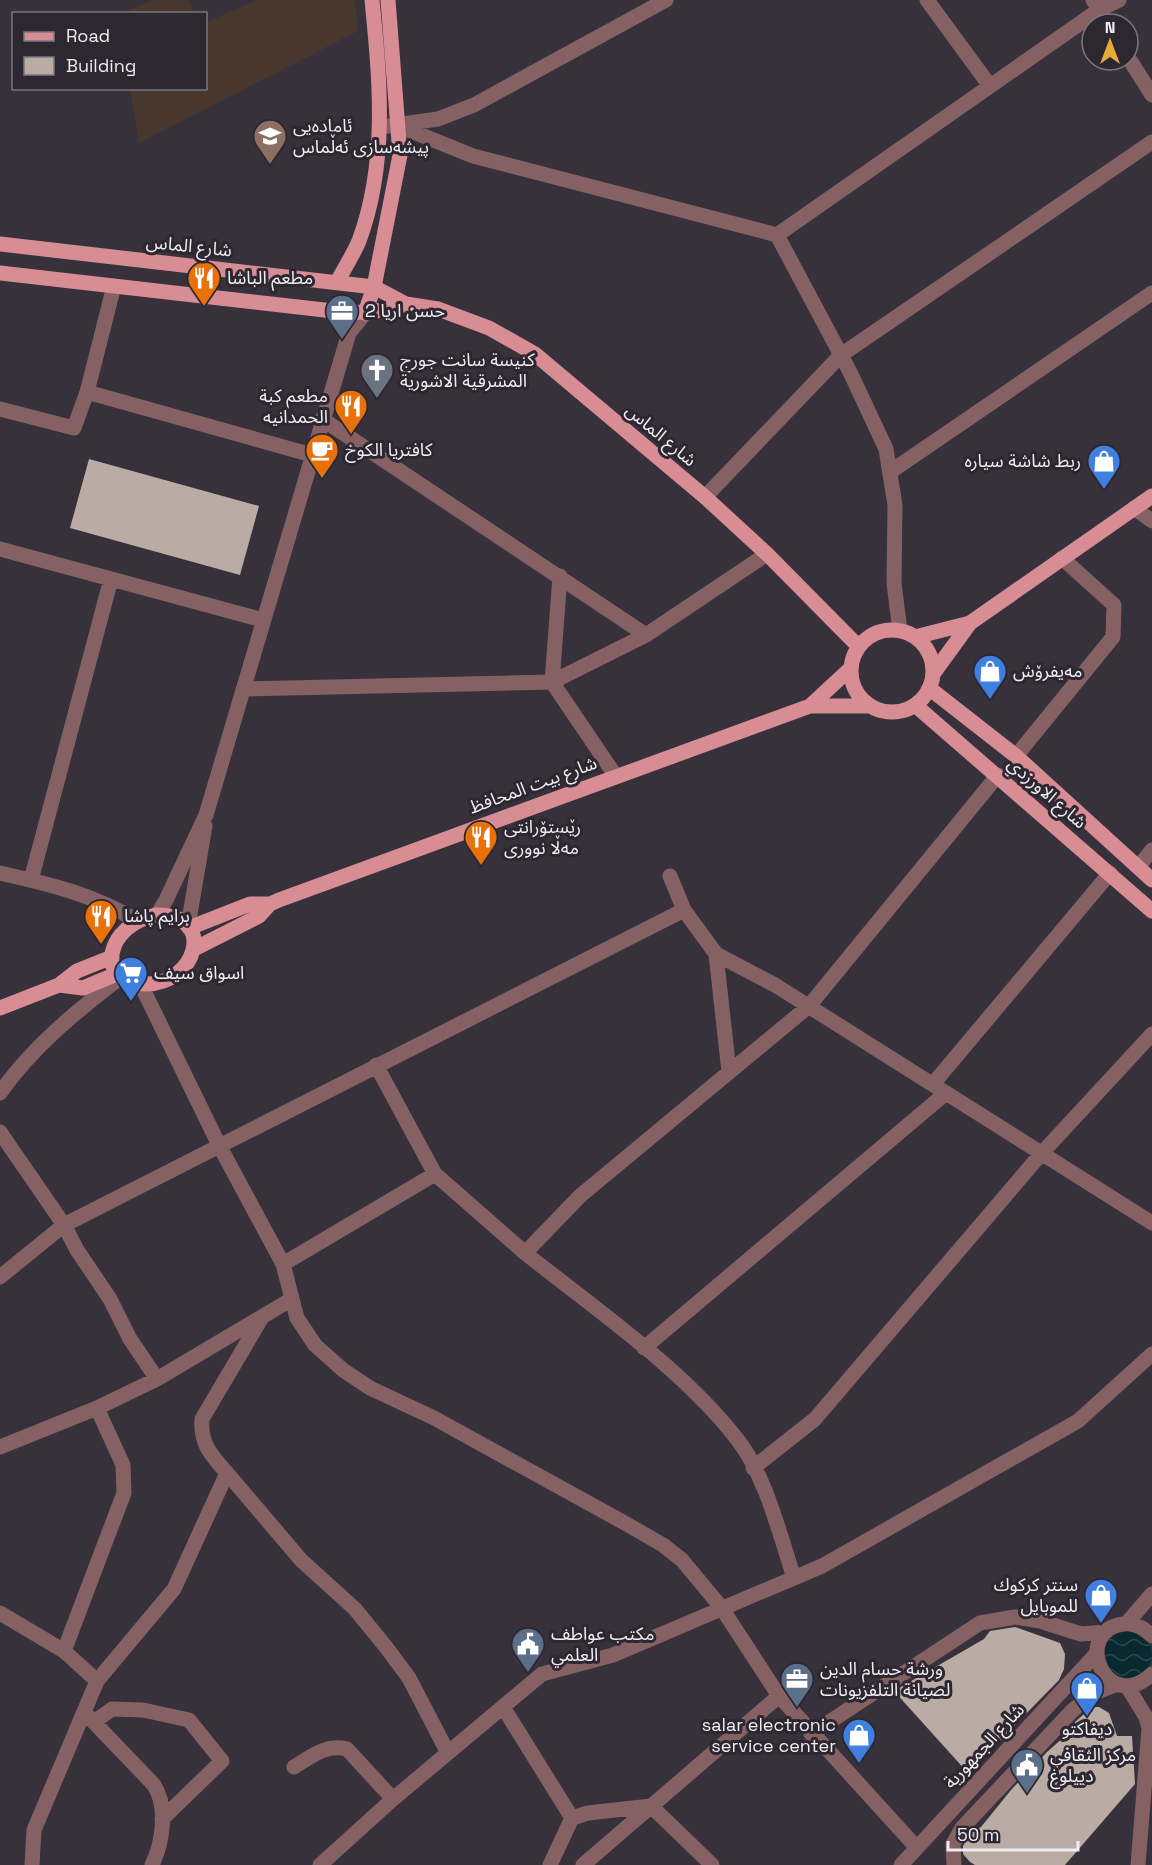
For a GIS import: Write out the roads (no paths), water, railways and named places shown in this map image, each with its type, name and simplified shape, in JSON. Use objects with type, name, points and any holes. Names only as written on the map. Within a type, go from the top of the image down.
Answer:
[{"type":"main road","points":[[337,282],[358,242],[378,170],[381,127],[372,0]]},
{"type":"main road","points":[[365,313],[374,287],[398,171],[399,126],[388,0]]},
{"type":"main road","name":"شارع الماس","points":[[0,244],[374,287],[406,304],[438,309],[512,339],[557,371],[705,497],[859,647]]},
{"type":"main road","name":"شارع الماس","points":[[0,273],[365,313],[406,304]]},
{"type":"main road","points":[[931,681],[931,657],[915,637],[900,631],[891,630],[873,635],[859,647],[851,668],[855,690],[871,706],[893,712],[915,705],[970,623],[1152,496]]},
{"type":"main road","points":[[915,637],[970,623]]},
{"type":"main road","name":"شارع بيت المحافظ","points":[[810,706],[851,668]]},
{"type":"main road","name":"شارع الاورزدي","points":[[931,681],[1152,880]]},
{"type":"main road","name":"شارع الاورزدي","points":[[915,705],[1152,911]]},
{"type":"main road","name":"شارع بيت المحافظ","points":[[188,927],[244,906],[270,904],[615,775],[810,706],[871,706]]},
{"type":"main road","name":"شارع بيت المحافظ","points":[[140,983],[155,983],[174,976],[189,963],[194,949],[259,916],[270,904]]},
{"type":"main road","points":[[120,975],[112,957],[118,936],[137,921],[157,915],[176,918],[188,927],[194,939],[194,949]]},
{"type":"main road","points":[[0,1008],[59,985],[77,971],[112,957]]},
{"type":"main road","points":[[59,985],[83,988],[120,975],[140,983]]},
{"type":"street","points":[[381,127],[438,119],[474,105],[666,0]]},
{"type":"street","points":[[927,0],[990,87]]},
{"type":"street","points":[[777,235],[990,87],[1096,5],[1119,0]]},
{"type":"street","points":[[1137,72],[1152,95]]},
{"type":"street","points":[[399,126],[473,156],[777,235],[841,354],[886,449],[895,505],[894,583],[900,631]]},
{"type":"street","points":[[705,497],[841,354],[1152,142]]},
{"type":"street","points":[[0,409],[74,428],[87,392],[114,286]]},
{"type":"street","points":[[890,472],[1152,293]]},
{"type":"street","points":[[188,927],[206,814],[349,333],[365,313]]},
{"type":"street","points":[[87,392],[312,455]]},
{"type":"street","points":[[322,419],[646,635]]},
{"type":"street","points":[[1134,508],[1152,521]]},
{"type":"street","points":[[0,549],[264,620]]},
{"type":"street","points":[[243,689],[552,682],[646,635],[766,554]]},
{"type":"street","points":[[1016,756],[1113,637],[1114,605],[1062,558]]},
{"type":"street","points":[[560,576],[552,682],[615,775]]},
{"type":"street","points":[[31,880],[111,579]]},
{"type":"street","points":[[525,1253],[580,1196],[809,1006],[998,776]]},
{"type":"street","points":[[157,915],[206,814]]},
{"type":"street","points":[[1138,867],[1152,850]]},
{"type":"street","points":[[0,873],[70,889],[97,899],[137,921]]},
{"type":"street","points":[[644,1348],[939,1088],[1110,873]]},
{"type":"street","points":[[670,876],[684,910],[716,954],[809,1006],[1152,1223]]},
{"type":"street","points":[[0,1277],[64,1225],[684,910]]},
{"type":"street","points":[[716,954],[729,1072]]},
{"type":"street","points":[[0,1093],[34,1051],[71,1015],[120,975]]},
{"type":"street","points":[[140,983],[219,1145],[283,1264],[297,1318],[315,1345],[344,1370],[370,1388],[435,1418],[663,1545],[682,1560],[721,1607],[779,1696],[811,1734],[917,1848]]},
{"type":"street","points":[[753,1468],[815,1419],[1041,1154],[1152,1034]]},
{"type":"street","points":[[376,1065],[435,1174],[525,1253],[644,1348],[698,1397],[738,1440],[766,1493],[794,1578]]},
{"type":"street","points":[[0,1132],[64,1225],[77,1250],[111,1299],[130,1339],[157,1379]]},
{"type":"street","points":[[283,1264],[435,1174]]},
{"type":"street","points":[[0,1447],[97,1408],[157,1379],[292,1299]]},
{"type":"street","points":[[262,1317],[202,1419],[202,1438],[205,1447],[301,1560],[355,1609],[380,1640],[409,1678],[448,1753]]},
{"type":"street","points":[[320,1865],[393,1799],[542,1674],[613,1655],[721,1607],[822,1566],[1078,1420],[1152,1354]]},
{"type":"street","points":[[64,1651],[124,1493],[123,1465],[97,1408]]},
{"type":"street","points":[[32,1865],[34,1830],[89,1717],[98,1681],[174,1589],[227,1473]]},
{"type":"street","points":[[811,1734],[980,1623],[1015,1617],[1040,1621],[1081,1634],[1106,1632],[1127,1623],[1152,1594]]},
{"type":"street","points":[[0,1613],[64,1651],[98,1681]]},
{"type":"street","points":[[1127,1623],[1146,1630],[1152,1636]]},
{"type":"street","name":"شارع الجمهورية","points":[[901,1865],[1096,1654],[1101,1638],[1106,1632]]},
{"type":"street","points":[[1096,1654],[1101,1672],[1122,1685],[1146,1717],[1149,1728],[1138,1865]]},
{"type":"street","points":[[954,1865],[953,1844],[962,1828],[1072,1711],[1092,1694],[1122,1685],[1137,1685],[1152,1674]]},
{"type":"street","points":[[583,1865],[779,1696]]},
{"type":"street","points":[[503,1707],[572,1818]]},
{"type":"street","points":[[89,1717],[112,1709],[143,1710],[189,1720],[222,1761],[162,1820]]},
{"type":"street","points":[[89,1717],[157,1791],[161,1802],[162,1820],[152,1865]]},
{"type":"street","points":[[294,1767],[323,1750],[338,1747],[347,1749],[393,1799]]},
{"type":"street","points":[[550,1865],[572,1818],[588,1813],[651,1806]]},
{"type":"street","points":[[651,1806],[712,1865]]},
{"type":"water","points":[[1128,1630],[1145,1637],[1152,1654],[1145,1671],[1128,1678],[1111,1671],[1104,1654],[1111,1637]]},
{"type":"place","name":"ئامادەیی پیشەسازی ئەڵماس","points":[[270,165]]},
{"type":"place","name":"مطعم الباشا","points":[[204,307]]},
{"type":"place","name":"حسن اريا 2","points":[[342,340]]},
{"type":"place","name":"كنيسة سانت جورج المشرقية الاشورية","points":[[377,399]]},
{"type":"place","name":"مطعم كبة الحمدانيه","points":[[351,435]]},
{"type":"place","name":"كافتريا الكوخ","points":[[322,479]]},
{"type":"place","name":"ربط شاشة سياره","points":[[1104,490]]},
{"type":"place","name":"مەیفرۆش","points":[[990,700]]},
{"type":"place","name":"رێستۆرانتی مەڵا نووری","points":[[481,866]]},
{"type":"place","name":"برایم پاشا","points":[[101,945]]},
{"type":"place","name":"اسواق سيف","points":[[131,1002]]},
{"type":"place","name":"سنتر كركوك للموبايل","points":[[1101,1624]]},
{"type":"place","name":"مكتب عواطف العلمي","points":[[528,1673]]},
{"type":"place","name":"ورشة حسام الدين لصيانة التلفزيونات","points":[[797,1708]]},
{"type":"place","name":"ديفاكتو","points":[[1087,1717]]},
{"type":"place","name":"salar electronic service center","points":[[859,1764]]},
{"type":"place","name":"مركز الثقافي دييلوغ","points":[[1027,1794]]}]
